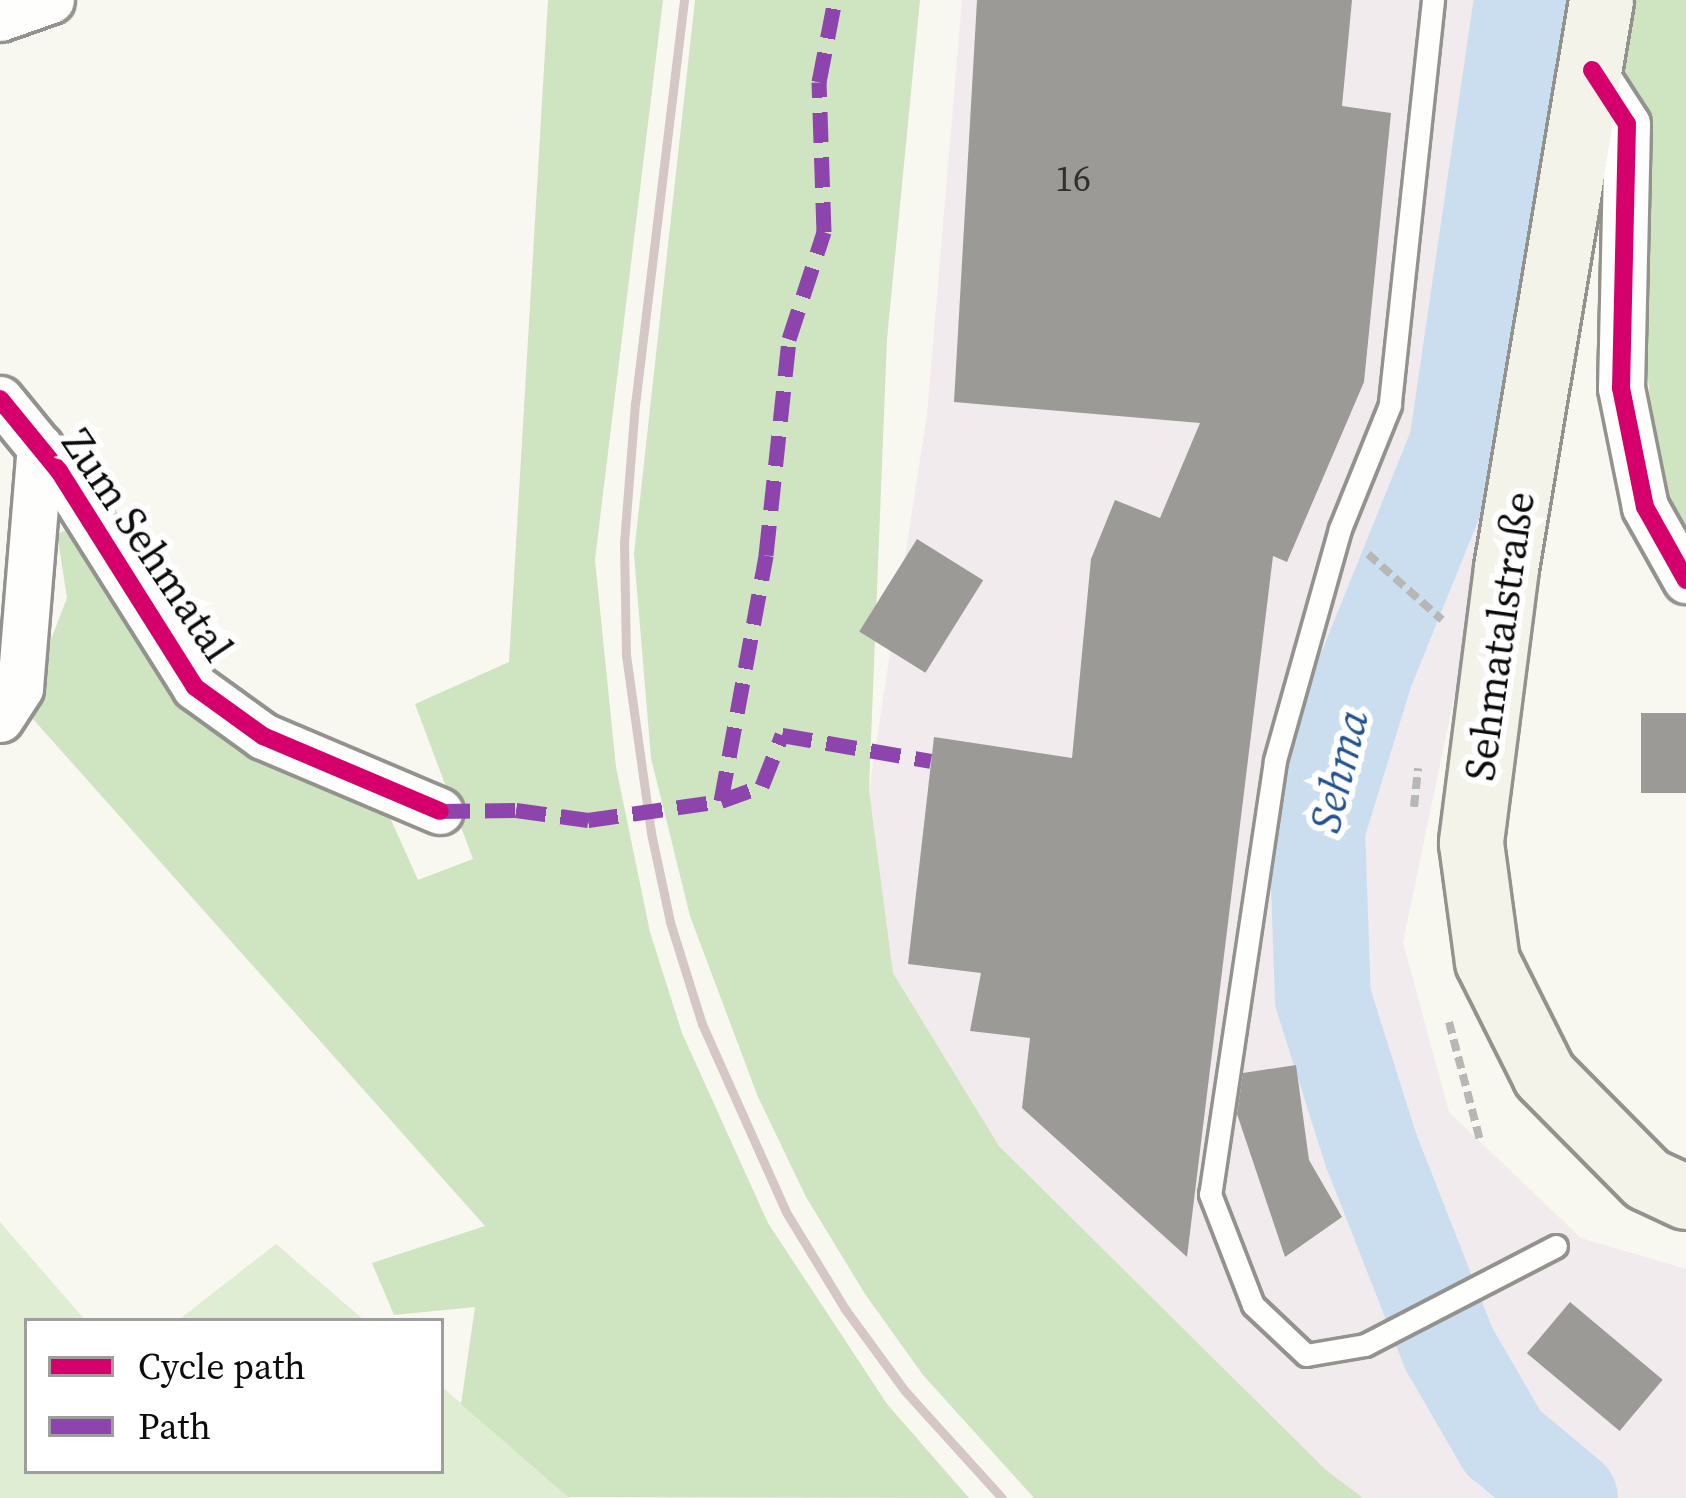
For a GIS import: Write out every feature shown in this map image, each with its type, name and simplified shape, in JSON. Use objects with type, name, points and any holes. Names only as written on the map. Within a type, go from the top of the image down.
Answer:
[{"type":"main road","name":"Sehmatalstraße","points":[[1601,0],[1505,568],[1471,843],[1487,962],[1544,1076],[1647,1179],[1686,1197]]},
{"type":"street","points":[[0,18],[51,0]]},
{"type":"street","points":[[1592,70],[1628,124],[1621,388],[1645,507],[1686,580]]},
{"type":"street","name":"Zum Sehmatal","points":[[0,399],[40,447],[195,687],[263,736],[440,811]]},
{"type":"street","points":[[0,718],[20,688],[40,447]]},
{"type":"lane","points":[[1432,0],[1390,405],[1340,529],[1274,761],[1210,1194],[1253,1305],[1306,1355],[1365,1345],[1556,1246]]},
{"type":"path","points":[[1340,529],[1446,624]]},
{"type":"shaded area","points":[[962,0],[1580,0],[1560,190],[1403,942],[1449,1112],[1581,1238],[1686,1269],[1686,1498],[1591,1498],[1568,1489],[1557,1498],[1363,1498],[1326,1470],[999,1146],[893,973],[869,790],[927,414]]},
{"type":"green space","points":[[548,0],[663,0],[595,560],[616,767],[650,932],[682,1033],[768,1223],[887,1404],[969,1498],[568,1497],[461,1404],[475,1307],[394,1315],[372,1263],[485,1226],[24,709],[67,598],[57,534],[80,524],[134,615],[387,811],[418,880],[473,859],[415,704],[509,662]]},
{"type":"green space","points":[[695,0],[920,0],[887,339],[869,790],[893,973],[999,1146],[1326,1470],[1363,1498],[1034,1498],[923,1375],[865,1294],[806,1197],[758,1097],[690,916],[651,758],[634,554]]},
{"type":"green space","points":[[1627,0],[1686,0],[1686,541],[1659,497],[1635,238],[1647,129],[1619,58]]},
{"type":"green space","points":[[0,1222],[83,1318],[24,1318],[24,1474],[444,1474],[444,1389],[571,1498],[0,1498]]},
{"type":"green space","points":[[276,1244],[362,1318],[181,1318]]},
{"type":"building","points":[[977,0],[1352,0],[1342,106],[1391,113],[1364,382],[1287,562],[1273,556],[1187,1257],[1022,1108],[1030,1038],[970,1031],[981,973],[908,964],[934,737],[1072,758],[1091,559],[1115,500],[1160,518],[1200,423],[954,402]]},
{"type":"building","points":[[917,539],[983,580],[925,673],[859,631]]},
{"type":"building","points":[[1641,713],[1686,713],[1686,793],[1641,793]]},
{"type":"building","points":[[1296,1065],[1309,1160],[1342,1217],[1285,1257],[1237,1114],[1243,1073]]},
{"type":"building","points":[[1570,1302],[1663,1380],[1620,1431],[1527,1353]]},
{"type":"waterway","name":"Sehma","points":[[1522,0],[1457,445],[1365,673],[1317,829],[1323,998],[1371,1150],[1449,1349],[1503,1442],[1570,1498]]},
{"type":"railway","points":[[684,0],[635,403],[624,542],[626,655],[651,833],[670,922],[702,1024],[786,1212],[845,1309],[905,1391],[1002,1498]]},
{"type":"marked path","points":[[721,801],[766,555],[789,339],[824,232],[819,82],[835,0]]},
{"type":"marked path","points":[[440,811],[516,810],[588,820],[721,801],[762,786],[782,735],[931,761]]},
{"type":"cycle path","points":[[1592,70],[1627,124],[1621,388],[1645,507],[1686,580]]},
{"type":"cycle path","points":[[0,399],[59,471],[195,687],[263,736],[440,811]]}]
